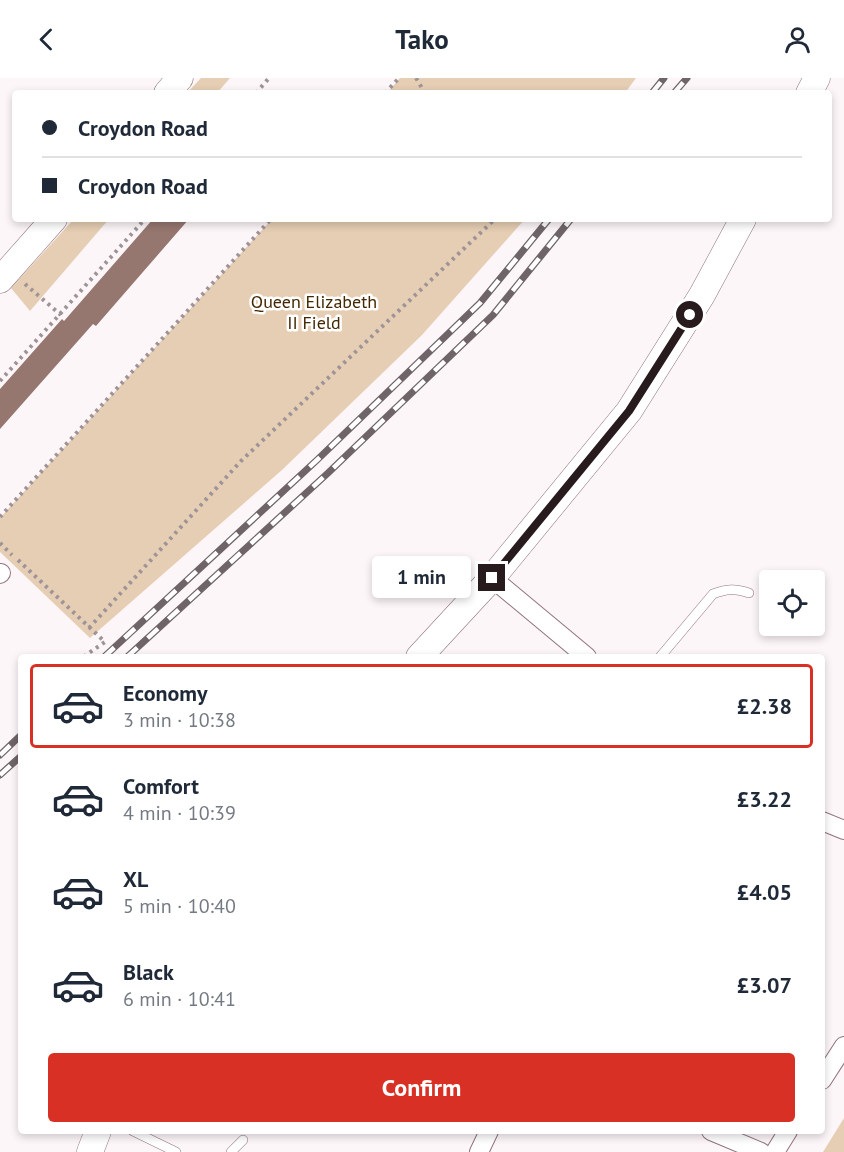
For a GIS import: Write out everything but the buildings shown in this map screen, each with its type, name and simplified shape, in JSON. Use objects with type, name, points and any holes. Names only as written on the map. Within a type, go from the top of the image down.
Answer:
[{"type":"main road","points":[[170,90],[180,78]]},
{"type":"main road","points":[[5,274],[51,222]]},
{"type":"main road","points":[[422,654],[492,578],[629,411],[702,295],[741,222]]},
{"type":"main road","points":[[90,1152],[97,1134]]},
{"type":"street","points":[[492,578],[583,654]]},
{"type":"street","points":[[825,821],[844,830]]},
{"type":"street","points":[[825,1075],[844,1046]]},
{"type":"street","points":[[479,1152],[488,1134]]},
{"type":"street","points":[[718,1134],[761,1152]]},
{"type":"street","points":[[775,1152],[787,1134]]},
{"type":"lane","points":[[663,654],[713,594],[723,590],[737,589],[749,593]]},
{"type":"lane","points":[[139,1134],[176,1152]]},
{"type":"lane","points":[[231,1152],[243,1140]]},
{"type":"path","points":[[259,90],[269,78]]},
{"type":"path","points":[[388,90],[399,78]]},
{"type":"path","points":[[0,381],[142,222]]},
{"type":"path","points":[[0,517],[268,222]]},
{"type":"path","points":[[89,628],[241,461],[492,222]]},
{"type":"path","points":[[5,274],[61,315]]},
{"type":"path","points":[[0,543],[105,642],[87,654]]},
{"type":"green space","points":[[201,78],[230,78],[220,90],[190,90]]},
{"type":"green space","points":[[400,78],[636,78],[627,90],[390,90]]},
{"type":"green space","points":[[71,222],[106,222],[30,311],[11,288]]},
{"type":"green space","name":"Queen Elizabeth II Field","points":[[269,222],[522,222],[422,335],[282,470],[90,638],[0,552],[0,518]]},
{"type":"green space","points":[[844,1118],[844,1152],[823,1152]]},
{"type":"railway","points":[[654,90],[664,78]]},
{"type":"railway","points":[[677,90],[687,78]]},
{"type":"railway","points":[[107,654],[317,460],[480,303],[547,222]]},
{"type":"railway","points":[[130,654],[328,473],[493,315],[569,222]]},
{"type":"railway","points":[[0,755],[18,738]]},
{"type":"railway","points":[[0,775],[18,759]]},
{"type":"route","points":[[492,578],[629,411],[690,315]]}]
